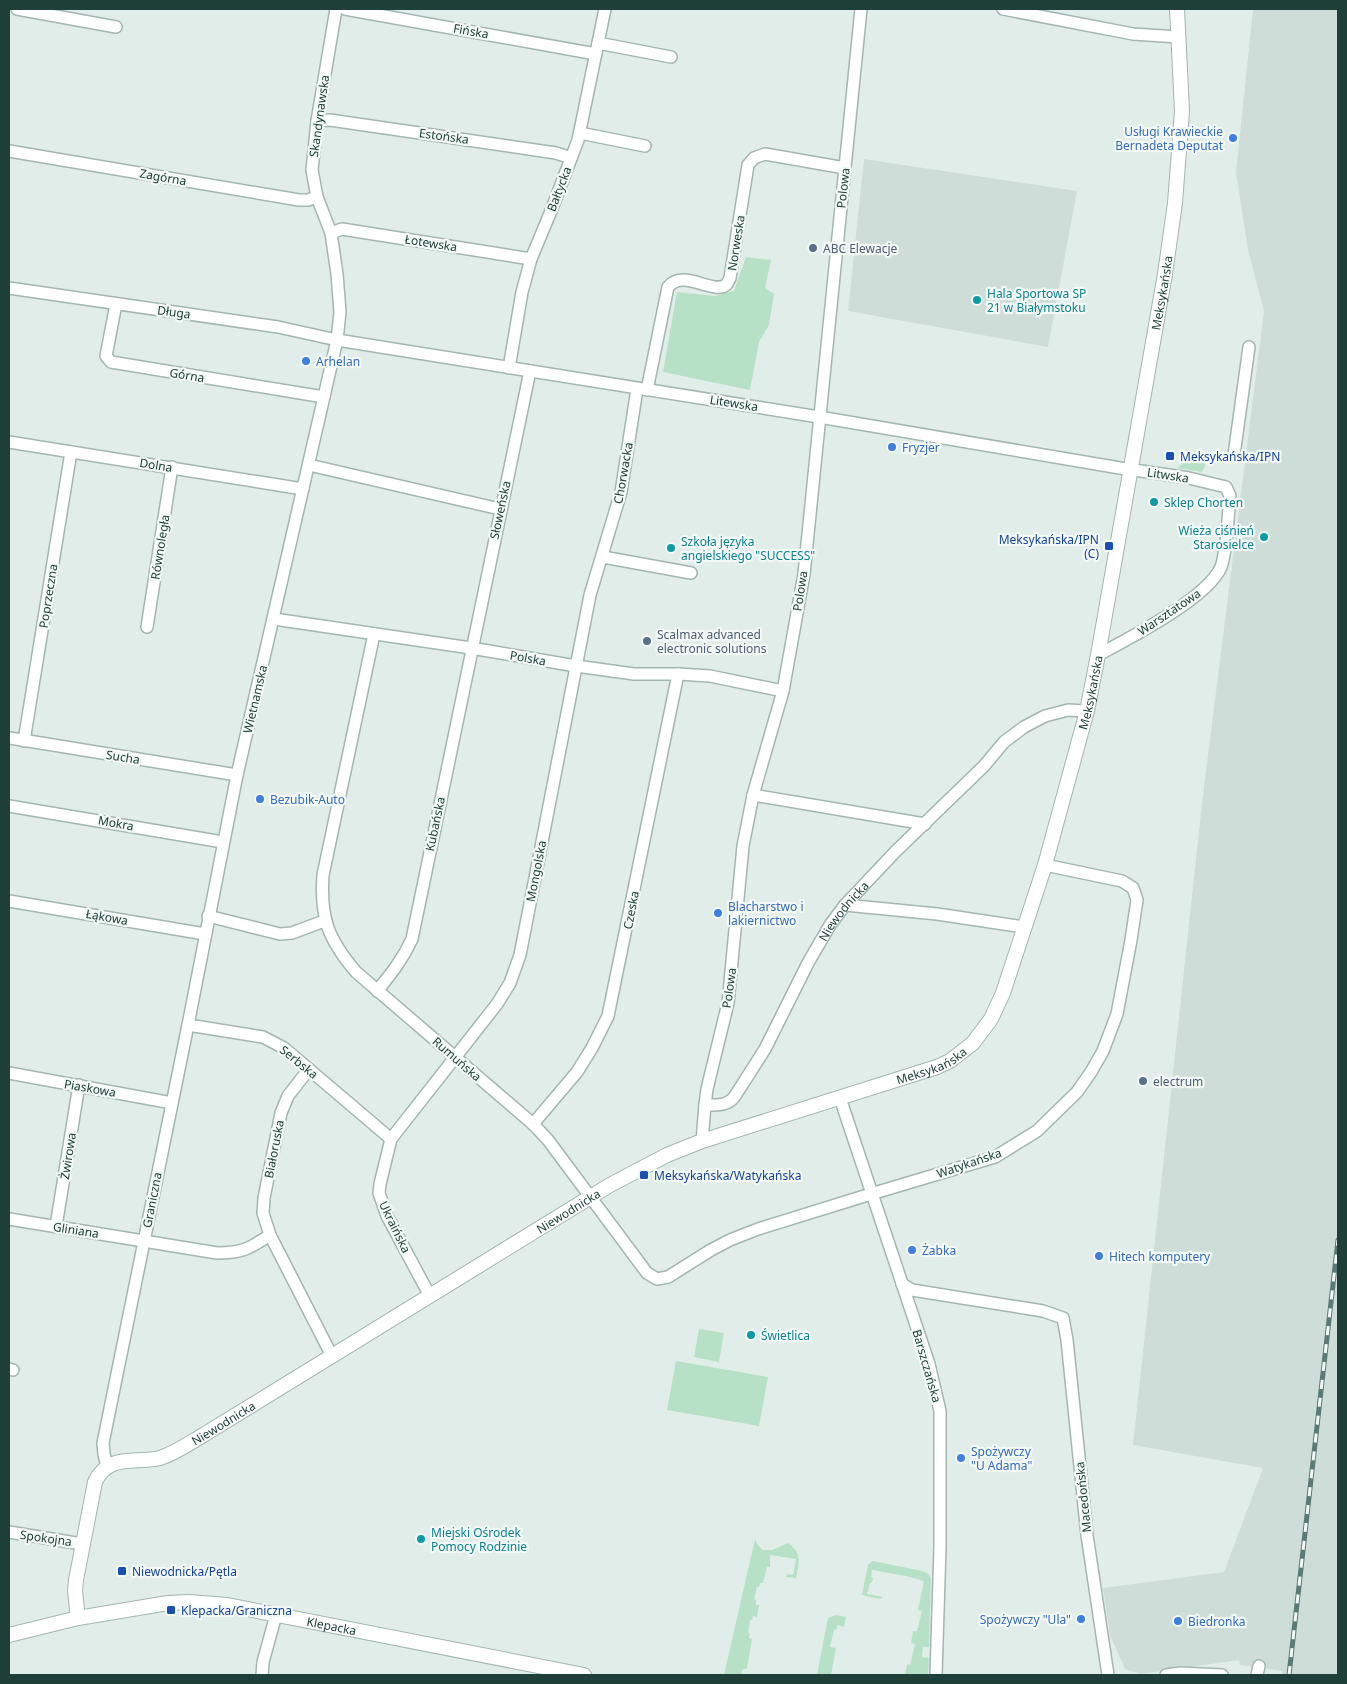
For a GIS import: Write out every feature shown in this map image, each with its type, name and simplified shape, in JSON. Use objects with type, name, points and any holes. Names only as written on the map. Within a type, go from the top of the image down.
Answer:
[{"type":"street","points":[[17,9],[116,27]]},
{"type":"street","name":"Skandynawska","points":[[336,9],[317,120],[312,170],[317,197],[331,233],[340,312],[338,340]]},
{"type":"street","name":"Fińska","points":[[345,9],[597,49],[671,57]]},
{"type":"street","name":"Bałtycka","points":[[510,368],[522,292],[531,259],[557,197],[580,133],[605,9]]},
{"type":"street","name":"Polowa","points":[[706,1105],[706,1089],[728,1003],[732,975],[743,846],[753,795],[783,691],[804,574],[862,9]]},
{"type":"street","points":[[1003,9],[1133,34],[1178,37]]},
{"type":"street","name":"Meksykańska","points":[[702,1141],[950,1061],[973,1043],[983,1031],[997,1006],[1044,865],[1087,711],[1098,655],[1129,469],[1165,274],[1175,203],[1182,111],[1177,9]]},
{"type":"street","name":"Estońska","points":[[317,120],[330,120],[536,150],[556,153],[571,158]]},
{"type":"street","points":[[580,133],[645,146]]},
{"type":"street","name":"Zagórna","points":[[9,150],[299,200],[317,197]]},
{"type":"street","name":"Norweska","points":[[642,389],[668,287],[680,279],[719,287],[726,285],[730,278],[748,165],[754,158],[765,154],[845,168]]},
{"type":"street","name":"Łotewska","points":[[331,233],[342,229],[531,259]]},
{"type":"street","name":"Długa","points":[[9,288],[278,327],[338,340]]},
{"type":"street","name":"Górna","points":[[116,304],[106,356],[111,362],[324,397]]},
{"type":"street","name":"Litewska","points":[[338,340],[1129,469]]},
{"type":"street","name":"Wietnamska","points":[[205,934],[237,775],[338,340]]},
{"type":"street","points":[[1234,454],[1248,347]]},
{"type":"street","name":"Słoweńska","points":[[471,648],[530,371]]},
{"type":"street","name":"Chorwacka","points":[[576,666],[590,595],[621,492],[642,389]]},
{"type":"street","name":"Dolna","points":[[9,442],[303,489]]},
{"type":"street","name":"Poprzeczna","points":[[24,741],[72,452]]},
{"type":"street","points":[[309,465],[500,509]]},
{"type":"street","name":"Równoległa","points":[[147,627],[172,467]]},
{"type":"street","name":"Litwska","points":[[1129,469],[1206,481]]},
{"type":"street","name":"Warsztatowa","points":[[1098,655],[1128,640],[1185,604],[1216,577],[1223,560],[1230,492],[1222,485],[1206,481]]},
{"type":"street","points":[[603,557],[691,573]]},
{"type":"street","name":"Polska","points":[[274,619],[634,674],[710,676],[783,691]]},
{"type":"street","name":"Rumuńska","points":[[374,634],[323,875],[324,921],[343,956],[356,972],[533,1124],[548,1140],[590,1198]]},
{"type":"street","name":"Kubańska","points":[[377,991],[397,967],[412,939],[471,648]]},
{"type":"street","name":"Mongolska","points":[[455,1056],[497,1004],[510,983],[520,955],[576,666]]},
{"type":"street","name":"Czeska","points":[[533,1124],[577,1072],[608,1016],[678,674]]},
{"type":"street","name":"Niewodnicka","points":[[706,1105],[726,1104],[735,1096],[765,1049],[826,933],[845,905],[895,852],[984,766],[1004,742],[1024,727],[1052,714],[1068,710],[1087,711]]},
{"type":"street","name":"Sucha","points":[[10,738],[237,775]]},
{"type":"street","points":[[753,795],[925,824]]},
{"type":"street","name":"Mokra","points":[[9,806],[223,842]]},
{"type":"street","name":"Watykańska","points":[[590,1198],[602,1210],[647,1272],[657,1279],[668,1277],[730,1240],[871,1194],[995,1157],[1038,1131],[1077,1092],[1099,1058],[1117,1014],[1137,900],[1133,888],[1122,881],[1044,865]]},
{"type":"street","name":"Łąkowa","points":[[9,901],[205,934]]},
{"type":"street","points":[[845,905],[937,914],[1024,927]]},
{"type":"street","points":[[208,916],[280,934],[292,933],[324,921]]},
{"type":"street","name":"Graniczna","points":[[107,1467],[104,1443],[205,934]]},
{"type":"street","name":"Serbska","points":[[188,1025],[262,1038],[284,1048],[391,1140]]},
{"type":"street","name":"Ukraińska","points":[[430,1296],[382,1205],[380,1184],[391,1140],[455,1056]]},
{"type":"street","name":"Białoruska","points":[[309,1069],[288,1096],[281,1113],[262,1213],[270,1235],[332,1356]]},
{"type":"street","name":"Piaskowa","points":[[9,1073],[172,1103]]},
{"type":"street","name":"Żwirowa","points":[[56,1226],[80,1085]]},
{"type":"street","name":"Barszczańska","points":[[840,1098],[929,1364],[940,1411],[940,1547],[936,1675]]},
{"type":"street","points":[[702,1141],[706,1105]]},
{"type":"street","name":"Niewodnicka","points":[[107,1467],[119,1462],[150,1459],[168,1454],[205,1434],[590,1198],[647,1165],[702,1141]]},
{"type":"street","name":"Gliniana","points":[[9,1219],[144,1241]]},
{"type":"street","points":[[144,1241],[201,1251],[236,1253],[251,1248],[270,1235]]},
{"type":"street","name":"Macedońska","points":[[902,1284],[912,1290],[1043,1311],[1063,1318],[1067,1340],[1087,1535],[1108,1675]]},
{"type":"street","points":[[9,1635],[78,1618],[75,1591],[82,1544],[96,1482],[99,1474],[107,1467]]},
{"type":"street","name":"Spokojna","points":[[9,1532],[82,1544]]},
{"type":"street","name":"Klepacka","points":[[78,1618],[168,1603],[189,1602],[227,1605],[584,1675]]},
{"type":"street","points":[[262,1675],[263,1662],[276,1614]]},
{"type":"street","points":[[1166,1675],[1180,1673],[1222,1675]]},
{"type":"shaded area","points":[[1253,9],[1338,9],[1338,1675],[1282,1675],[1282,1671],[1240,1665],[1239,1660],[1141,1674],[1125,1669],[1110,1635],[1103,1588],[1224,1572],[1263,1468],[1133,1445],[1202,803],[1264,311],[1248,250],[1236,172]]},
{"type":"shaded area","points":[[864,159],[1077,191],[1048,347],[848,311]]},
{"type":"green space","points":[[746,257],[771,260],[765,288],[774,294],[769,325],[759,342],[750,390],[663,372],[677,292],[715,296],[734,291]]},
{"type":"green space","points":[[1195,455],[1204,459],[1205,466],[1202,472],[1178,468],[1191,456]]},
{"type":"green space","points":[[699,1329],[724,1333],[719,1362],[694,1357]]},
{"type":"green space","points":[[676,1361],[768,1377],[759,1426],[667,1410]]},
{"type":"green space","points":[[755,1539],[763,1550],[772,1550],[788,1543],[793,1547],[799,1558],[796,1578],[786,1577],[787,1574],[793,1575],[796,1559],[770,1555],[770,1567],[767,1567],[763,1583],[760,1583],[759,1587],[757,1587],[754,1599],[756,1600],[756,1605],[759,1605],[757,1617],[753,1616],[752,1620],[750,1620],[748,1633],[750,1633],[749,1638],[752,1639],[747,1668],[742,1670],[741,1674],[747,1675],[724,1675]]},
{"type":"green space","points":[[873,1561],[922,1571],[931,1578],[929,1647],[923,1647],[922,1657],[929,1658],[928,1675],[905,1675],[907,1664],[910,1665],[915,1644],[911,1643],[913,1631],[917,1631],[922,1611],[918,1610],[924,1581],[872,1570],[871,1577],[873,1578],[867,1594],[883,1597],[880,1599],[862,1595],[868,1565]]},
{"type":"green space","points":[[836,1615],[846,1617],[844,1627],[837,1625],[837,1629],[834,1630],[830,1647],[836,1648],[831,1675],[817,1675],[828,1618]]},
{"type":"railway","points":[[1289,1675],[1338,1240]]},
{"type":"place","name":"Usługi Krawieckie Bernadeta Deputat","points":[[1233,138]]},
{"type":"place","name":"ABC Elewacje","points":[[813,248]]},
{"type":"place","name":"Hala Sportowa SP 21 w Białymstoku","points":[[977,300]]},
{"type":"place","name":"Arhelan","points":[[306,361]]},
{"type":"place","name":"Fryzjer","points":[[892,447]]},
{"type":"place","name":"Meksykańska/IPN","points":[[1170,456]]},
{"type":"place","name":"Sklep Chorten","points":[[1154,502]]},
{"type":"place","name":"Wieża ciśnień Starosielce","points":[[1264,537]]},
{"type":"place","name":"Meksykańska/IPN (C)","points":[[1109,546]]},
{"type":"place","name":"Szkoła języka angielskiego \"SUCCESS\"","points":[[671,548]]},
{"type":"place","name":"Scalmax advanced electronic solutions","points":[[647,641]]},
{"type":"place","name":"Bezubik-Auto","points":[[260,799]]},
{"type":"place","name":"Blacharstwo i lakiernictwo","points":[[718,913]]},
{"type":"place","name":"electrum","points":[[1143,1081]]},
{"type":"place","name":"Meksykańska/Watykańska","points":[[644,1175]]},
{"type":"place","name":"Żabka","points":[[912,1250]]},
{"type":"place","name":"Hitech komputery","points":[[1099,1256]]},
{"type":"place","name":"Świetlica","points":[[751,1335]]},
{"type":"place","name":"Spożywczy \"U Adama\"","points":[[961,1458]]},
{"type":"place","name":"Miejski Ośrodek Pomocy Rodzinie","points":[[421,1539]]},
{"type":"place","name":"Niewodnicka/Pętla","points":[[122,1571]]},
{"type":"place","name":"Klepacka/Graniczna","points":[[171,1610]]},
{"type":"place","name":"Spożywczy \"Ula\"","points":[[1081,1619]]},
{"type":"place","name":"Biedronka","points":[[1178,1621]]}]
